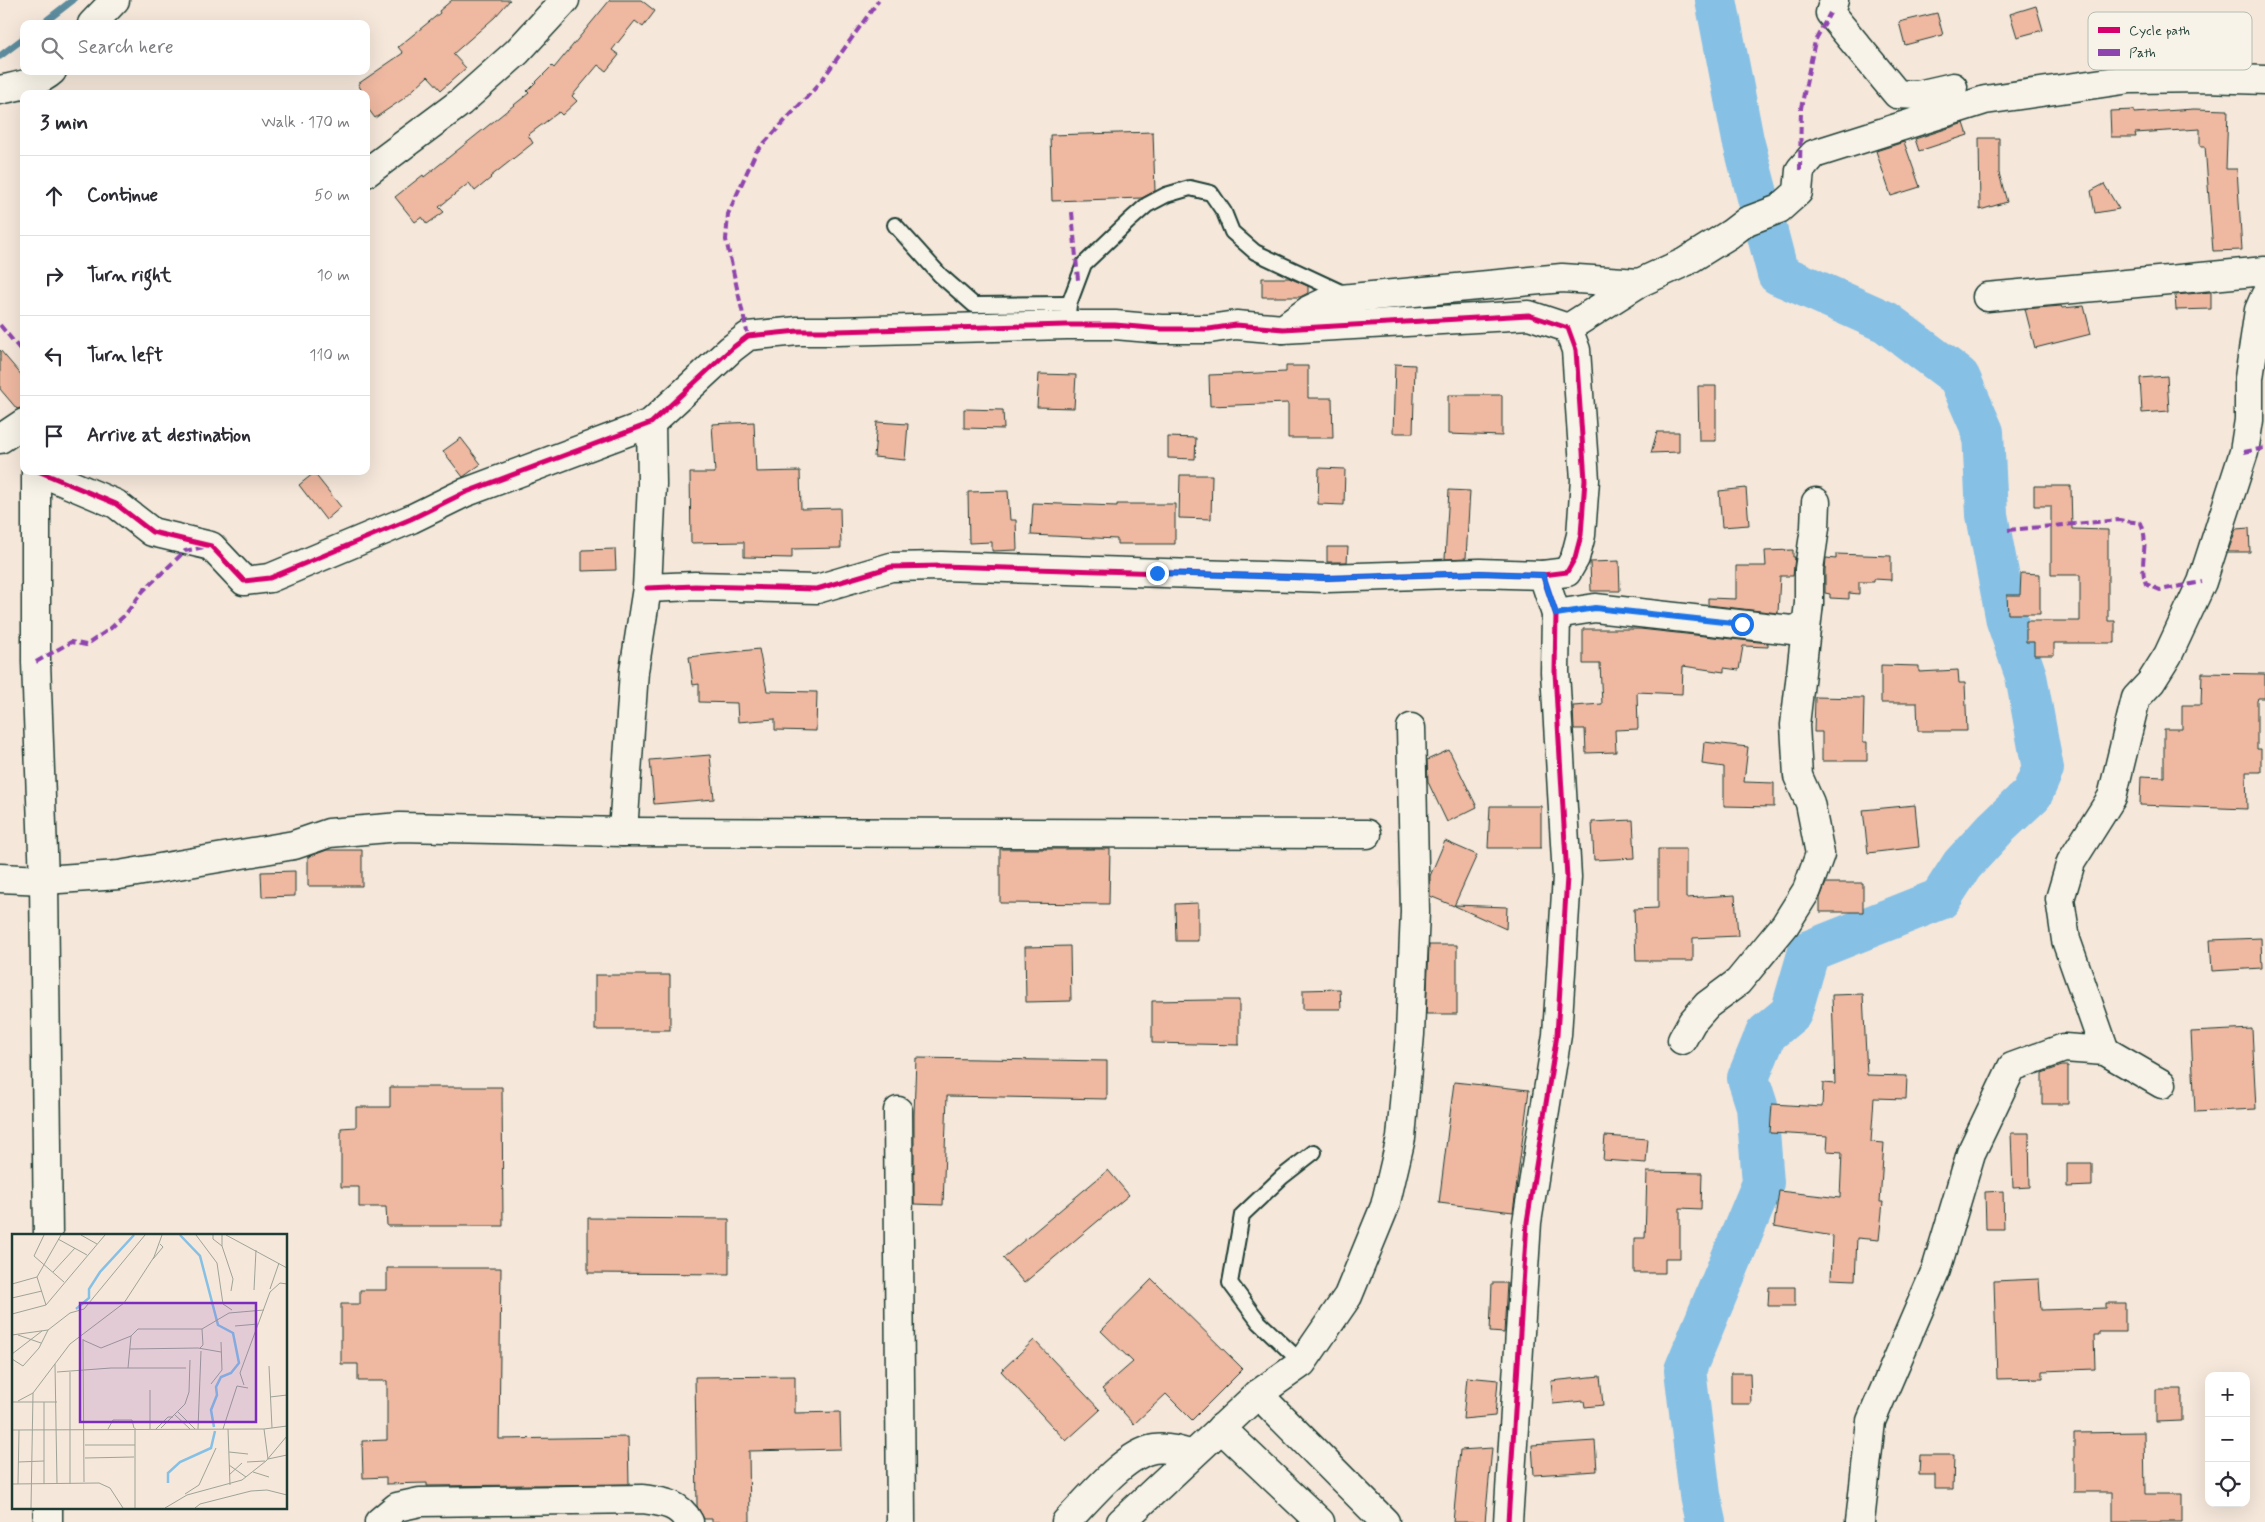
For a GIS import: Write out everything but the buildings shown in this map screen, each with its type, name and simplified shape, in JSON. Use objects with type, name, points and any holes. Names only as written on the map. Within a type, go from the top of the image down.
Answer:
[{"type":"street","points":[[96,20],[115,0]]},
{"type":"street","points":[[370,170],[461,102],[517,52],[565,0]]},
{"type":"street","points":[[1834,0],[1830,12],[1897,94],[1918,95],[1953,87]]},
{"type":"street","points":[[0,90],[23,85],[47,75]]},
{"type":"street","points":[[1568,328],[1639,283],[1685,262],[1747,221],[1779,209],[1798,192],[1800,170],[1814,154],[1985,100],[2130,79],[2206,78],[2265,80]]},
{"type":"street","points":[[1987,297],[2265,271]]},
{"type":"street","points":[[1283,329],[1309,310],[1330,300],[1562,278],[1639,283]]},
{"type":"street","points":[[2106,1051],[2066,940],[2060,899],[2072,862],[2112,797],[2136,698],[2151,682],[2168,654],[2202,582],[2244,452],[2249,420],[2249,378],[2259,310],[2265,296]]},
{"type":"street","points":[[47,475],[116,504],[152,532],[211,546],[244,581],[270,578],[411,519],[464,493],[651,423],[731,349],[748,336],[798,331],[837,331],[1068,314],[1115,325],[1162,329],[1208,329],[1236,325],[1283,329],[1530,315],[1568,328]]},
{"type":"street","points":[[647,588],[695,586],[817,589],[891,567],[941,566],[1327,578],[1480,573],[1543,575],[1566,572],[1575,558],[1581,535],[1585,480],[1576,350],[1568,328]]},
{"type":"street","points":[[623,832],[634,670],[647,588],[652,484],[651,423]]},
{"type":"street","points":[[0,439],[20,426]]},
{"type":"street","points":[[37,475],[36,662],[44,880],[48,1234]]},
{"type":"street","points":[[1682,1040],[1692,1022],[1707,1005],[1738,982],[1785,925],[1807,890],[1820,854],[1810,803],[1798,776],[1794,725],[1806,626],[1816,502]]},
{"type":"street","points":[[1508,1522],[1527,1222],[1557,1036],[1567,877],[1555,672],[1556,614],[1543,575]]},
{"type":"street","points":[[1556,614],[1595,608],[1792,630],[1806,626]]},
{"type":"street","points":[[1121,1522],[1258,1394],[1302,1363],[1348,1296],[1385,1206],[1401,1138],[1410,1034],[1415,911],[1411,728]]},
{"type":"street","points":[[0,878],[44,880],[119,875],[294,845],[329,833],[391,828],[623,832],[1367,834]]},
{"type":"street","points":[[1860,1522],[1870,1421],[1936,1270],[1971,1153],[2012,1067],[2064,1048],[2106,1051],[2162,1084]]},
{"type":"street","points":[[898,1111],[901,1522]]},
{"type":"street","points":[[1258,1394],[1385,1522]]},
{"type":"street","points":[[1221,1428],[1320,1522]]},
{"type":"street","points":[[1066,1522],[1128,1460],[1154,1449],[1178,1450],[1192,1455]]},
{"type":"street","points":[[379,1522],[397,1507],[420,1502],[643,1499],[669,1503],[684,1512],[689,1522]]},
{"type":"lane","points":[[895,225],[940,275],[974,305],[1068,314],[1084,264],[1147,205],[1160,198],[1190,188],[1211,193],[1224,212],[1232,232],[1255,252],[1355,299]]},
{"type":"lane","points":[[1302,1363],[1259,1322],[1230,1283],[1242,1215],[1282,1177],[1314,1152]]},
{"type":"waterway","points":[[47,20],[73,0]]},
{"type":"waterway","points":[[1706,1522],[1700,1495],[1685,1370],[1763,1183],[1757,1106],[1748,1078],[1766,1034],[1791,1013],[1809,951],[1940,899],[1962,865],[1995,829],[2032,794],[2043,769],[2026,676],[2007,621],[1987,515],[1983,432],[1959,377],[1886,322],[1778,274],[1743,140],[1716,0]]},
{"type":"waterway","points":[[0,56],[20,41]]},
{"type":"marked path","points":[[748,336],[726,240],[728,214],[756,152],[819,84],[879,0]]},
{"type":"marked path","points":[[1800,170],[1801,108],[1815,41],[1830,13]]},
{"type":"marked path","points":[[1072,212],[1078,280]]},
{"type":"marked path","points":[[0,325],[20,349]]},
{"type":"marked path","points":[[2244,452],[2265,448]]},
{"type":"marked path","points":[[2008,530],[2119,520],[2141,523],[2144,539],[2143,568],[2146,584],[2160,590],[2202,582]]},
{"type":"marked path","points":[[36,662],[71,642],[86,645],[111,628],[125,615],[143,591],[185,551],[204,547]]},
{"type":"cycle path","points":[[47,475],[116,504],[152,532],[211,546],[244,581],[270,578],[411,519],[464,493],[651,423],[731,349],[748,336],[798,331],[1067,325],[1115,325],[1161,329],[1209,329],[1236,325],[1283,329],[1529,315],[1568,328],[1576,350],[1585,480],[1581,535],[1575,558],[1567,572],[1543,575]]},
{"type":"cycle path","points":[[647,588],[695,586],[817,589],[891,567],[941,566],[1327,578],[1480,573],[1543,575],[1556,614],[1555,672],[1567,877],[1557,1035],[1527,1222],[1508,1522]]},
{"type":"route","points":[[1157,573],[1327,578],[1480,573],[1543,575],[1556,614],[1595,608],[1742,624]]}]
